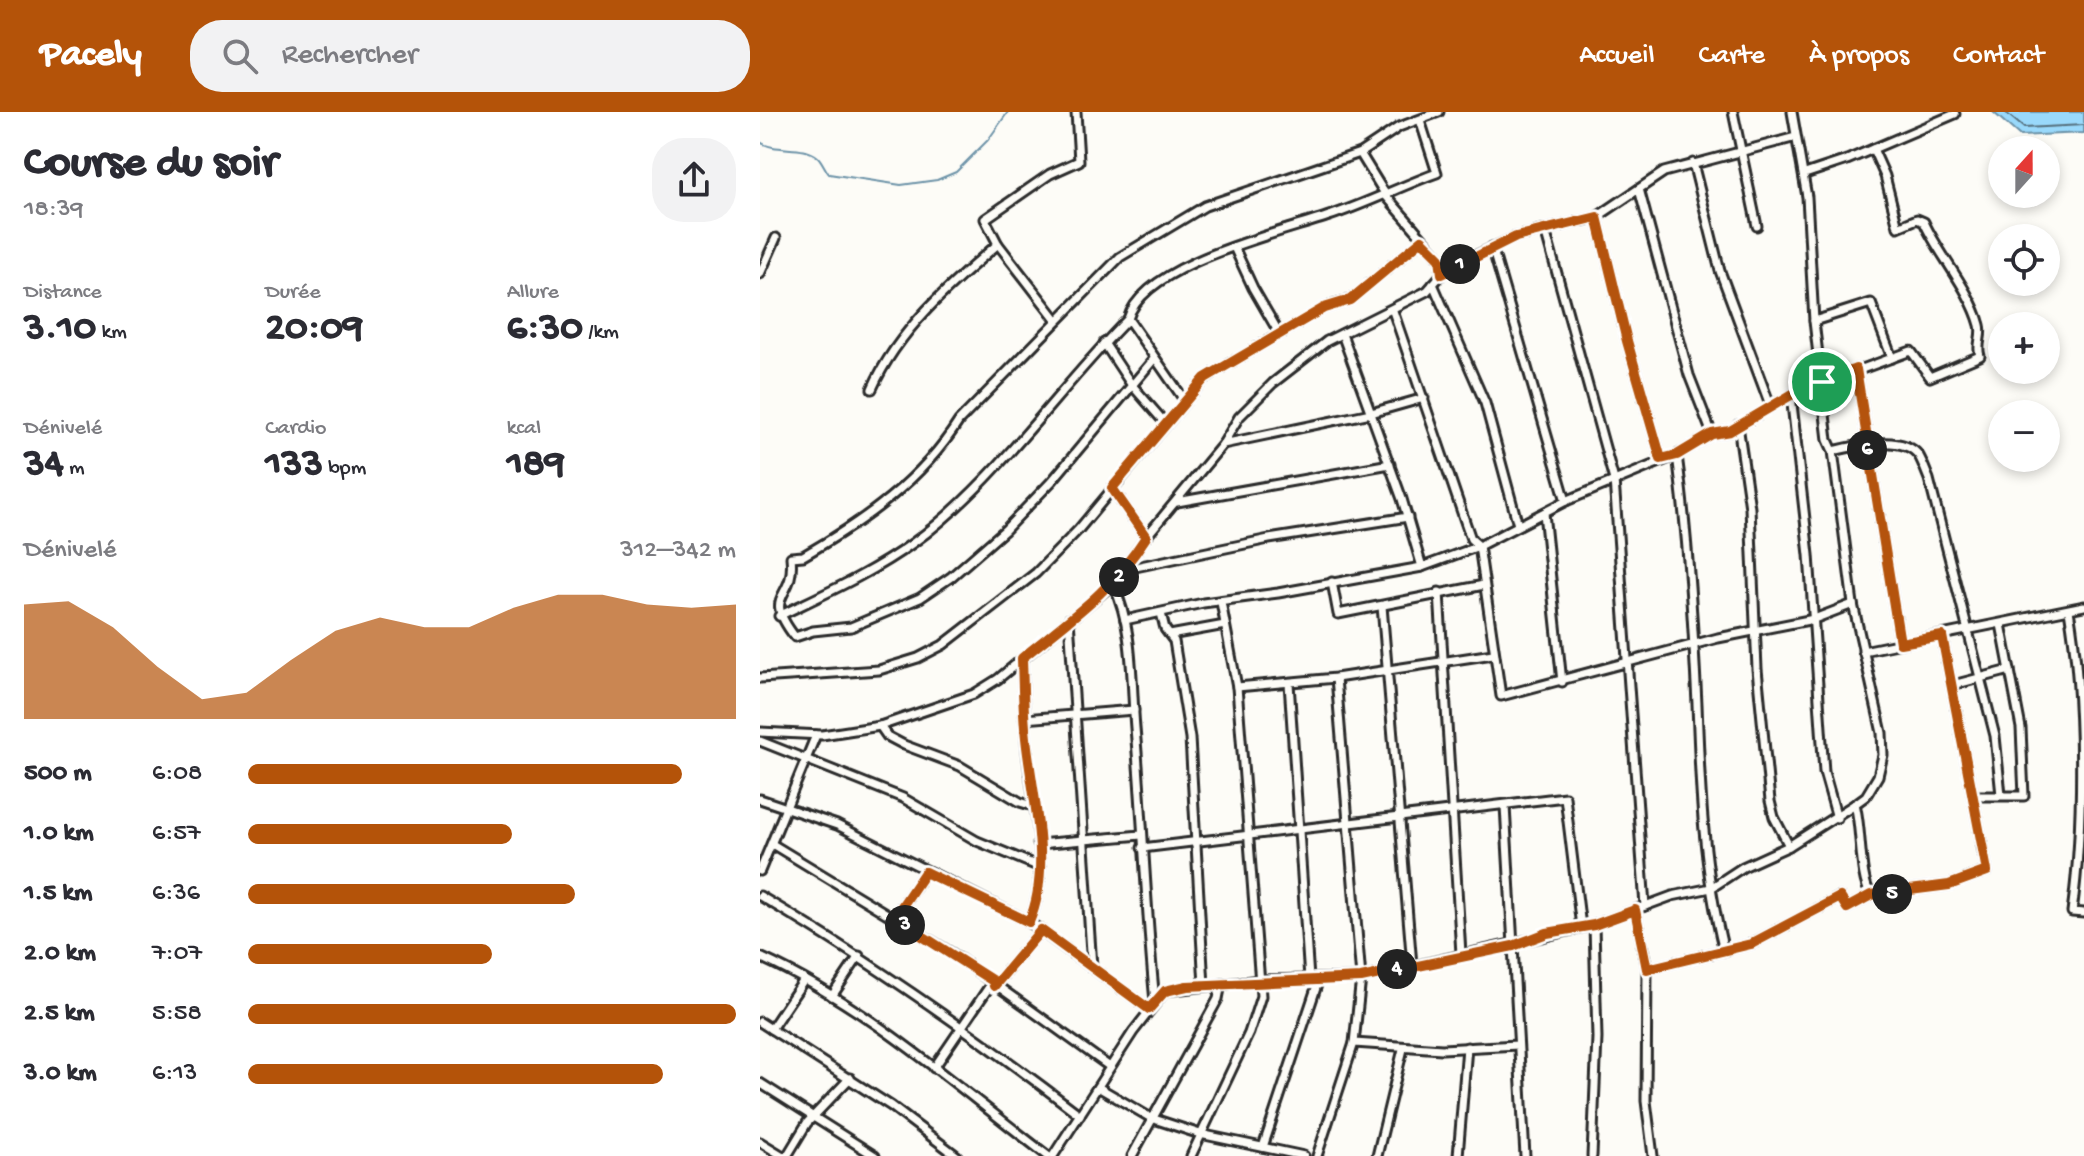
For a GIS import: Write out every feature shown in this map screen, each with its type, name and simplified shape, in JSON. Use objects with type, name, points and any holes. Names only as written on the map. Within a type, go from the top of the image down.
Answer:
[{"type":"street","points":[[1056,319],[998,244],[985,219],[1050,174],[1079,161],[1076,112]]},
{"type":"street","points":[[1154,359],[1052,481],[1005,530],[951,577],[920,598],[851,627],[813,631],[795,637],[779,616],[780,599],[792,577],[791,557],[803,556],[876,512],[940,451],[959,421],[1120,257],[1205,206],[1360,153],[1399,127],[1439,112]]},
{"type":"street","points":[[1733,112],[1757,226]]},
{"type":"street","points":[[760,957],[832,996],[1050,1156],[1165,991],[1260,980],[1361,978],[1461,954],[1513,946],[1547,933],[1594,925],[1645,906],[1711,888],[1743,867],[1789,846],[1837,818],[1866,796],[1878,776],[1883,755],[1882,733],[1853,604],[1833,451],[1828,440],[1814,321],[1805,174],[1792,112]]},
{"type":"street","points":[[1805,174],[1955,114]]},
{"type":"street","points":[[779,616],[851,580],[914,542],[995,468],[1128,319],[1132,304],[1159,284],[1216,251],[1331,215],[1437,173],[1420,120]]},
{"type":"street","points":[[760,732],[816,735],[880,726],[974,694],[1113,584],[1146,537],[1223,444],[1239,417],[1273,383],[1342,334],[1393,311],[1433,284],[1442,274],[1492,247],[1597,217],[1664,172],[1796,137]]},
{"type":"street","points":[[1125,620],[1422,567],[1479,546],[1566,501],[1661,459],[1677,455],[1712,434],[1723,433],[1791,395],[1856,369],[1911,351],[1923,372],[1934,377],[1980,356],[1977,349],[1981,328],[1924,222],[1917,219],[1898,227],[1885,176],[1873,149]]},
{"type":"street","points":[[1360,153],[1384,192],[1440,258],[1442,274]]},
{"type":"street","points":[[1693,163],[1720,271],[1770,405]]},
{"type":"street","points":[[1639,189],[1679,327],[1689,375],[1712,434]]},
{"type":"street","points":[[1597,217],[1627,341],[1661,459]]},
{"type":"street","points":[[1545,230],[1614,480],[1645,906]]},
{"type":"street","points":[[760,274],[776,238]]},
{"type":"street","points":[[760,678],[822,677],[879,670],[943,645],[1036,573],[1205,378],[1324,308],[1350,300],[1422,240]]},
{"type":"street","points":[[872,389],[882,367],[910,328],[950,285],[998,244]]},
{"type":"street","points":[[1234,247],[1279,333]]},
{"type":"street","points":[[1492,247],[1566,501]]},
{"type":"street","points":[[1433,284],[1485,403],[1518,525]]},
{"type":"street","points":[[1814,321],[1871,303],[1892,358]]},
{"type":"street","points":[[1393,311],[1471,539],[1479,546],[1501,696],[1691,646],[1814,619],[1853,604]]},
{"type":"street","points":[[1128,319],[1185,401]]},
{"type":"street","points":[[1342,334],[1390,464],[1422,567]]},
{"type":"street","points":[[1104,343],[1131,384],[1165,423]]},
{"type":"street","points":[[1856,369],[1900,643]]},
{"type":"street","points":[[1791,395],[1814,619],[1824,772],[1837,818]]},
{"type":"street","points":[[1223,444],[1371,413],[1424,398]]},
{"type":"street","points":[[1738,425],[1751,521],[1756,632],[1770,801],[1774,817],[1789,846]]},
{"type":"street","points":[[1833,451],[1866,444],[1898,444],[1918,455],[1929,479],[1995,736],[2001,795]]},
{"type":"street","points":[[1677,455],[1684,504],[1699,805],[1724,951]]},
{"type":"street","points":[[1177,502],[1390,464]]},
{"type":"street","points":[[1112,488],[1146,537]]},
{"type":"street","points":[[1544,513],[1562,682]]},
{"type":"street","points":[[1126,569],[1269,539],[1408,517]]},
{"type":"street","points":[[1332,582],[1338,614],[1484,585]]},
{"type":"street","points":[[1113,584],[1125,620],[1134,710],[1152,1006]]},
{"type":"street","points":[[1439,592],[1461,954]]},
{"type":"street","points":[[1191,1156],[1249,1033],[1261,996],[1237,687],[1221,602]]},
{"type":"street","points":[[1382,606],[1412,965]]},
{"type":"street","points":[[1863,651],[2084,606]]},
{"type":"street","points":[[2069,610],[2078,665],[2083,748],[2083,840],[2072,912],[2084,913]]},
{"type":"street","points":[[1161,613],[1168,635],[1174,641],[1190,738],[1204,986]]},
{"type":"street","points":[[1069,619],[1078,715],[1092,967]]},
{"type":"street","points":[[1974,796],[2024,796],[2021,728],[2001,624]]},
{"type":"street","points":[[1168,635],[1225,625]]},
{"type":"street","points":[[1647,969],[1751,944],[1840,897],[1847,908],[1871,895],[1949,885],[1987,871],[1942,636]]},
{"type":"street","points":[[1237,687],[1336,678],[1493,654]]},
{"type":"street","points":[[1022,658],[1024,719],[1040,867],[1037,903],[1029,922]]},
{"type":"street","points":[[1953,685],[2010,670]]},
{"type":"street","points":[[1317,1156],[1354,1043],[1361,978],[1336,678]]},
{"type":"street","points":[[1289,683],[1309,979]]},
{"type":"street","points":[[1024,719],[1134,710]]},
{"type":"street","points":[[880,726],[887,736],[904,745],[960,766],[1020,802],[1033,806]]},
{"type":"street","points":[[761,867],[816,735]]},
{"type":"street","points":[[760,741],[903,798],[977,841],[1040,867]]},
{"type":"street","points":[[1142,848],[1565,797],[1581,927]]},
{"type":"street","points":[[760,799],[837,825],[1029,922],[1152,1006]]},
{"type":"street","points":[[1855,804],[1862,832],[1862,883],[1871,895]]},
{"type":"street","points":[[1505,806],[1525,1156]]},
{"type":"street","points":[[1038,844],[1141,835]]},
{"type":"street","points":[[772,844],[894,918],[994,984],[1110,1067]]},
{"type":"street","points":[[894,918],[925,872]]},
{"type":"street","points":[[760,896],[859,956],[963,1026],[1080,1115]]},
{"type":"street","points":[[1635,910],[1647,969],[1646,1101],[1653,1156]]},
{"type":"street","points":[[1592,1156],[1597,1038],[1594,925]]},
{"type":"street","points":[[934,1068],[994,984],[1041,930]]},
{"type":"street","points":[[832,996],[859,956]]},
{"type":"street","points":[[1263,1147],[1314,999],[1318,982],[1309,979]]},
{"type":"street","points":[[771,1029],[804,980]]},
{"type":"street","points":[[1132,1156],[1218,999],[1221,984]]},
{"type":"street","points":[[760,1022],[850,1078],[957,1156]]},
{"type":"street","points":[[1354,1043],[1403,1049],[1518,1045]]},
{"type":"street","points":[[1458,1156],[1467,1047]]},
{"type":"street","points":[[1377,1156],[1403,1049]]},
{"type":"street","points":[[762,1146],[785,1156],[814,1116],[850,1078]]},
{"type":"street","points":[[760,1083],[875,1156]]},
{"type":"street","points":[[1098,1087],[1151,1118],[1200,1134],[1304,1156]]},
{"type":"street","points":[[1247,1156],[1252,1146]]},
{"type":"water","points":[[1993,112],[2084,112],[2084,133],[2020,136]]},
{"type":"waterway","points":[[760,142],[812,153],[829,174],[901,185],[937,180],[956,172],[988,140],[1008,112]]},
{"type":"route","points":[[1597,217],[1627,341],[1661,459],[1677,455],[1712,434],[1730,431],[1770,405],[1822,382],[1856,369],[1873,491],[1900,643],[1942,636],[1987,871],[1949,885],[1871,895],[1847,908],[1840,897],[1751,944],[1647,969],[1635,910],[1594,925],[1547,933],[1513,946],[1461,954],[1361,978],[1260,980],[1187,986],[1165,991],[1149,1009],[1041,930],[994,986],[993,981],[894,918],[925,872],[1029,922],[1037,903],[1040,867],[1025,731],[1022,658],[1113,584],[1146,537],[1112,488],[1205,378],[1324,308],[1350,300],[1422,240],[1440,258],[1442,274],[1516,237],[1597,217]]}]
